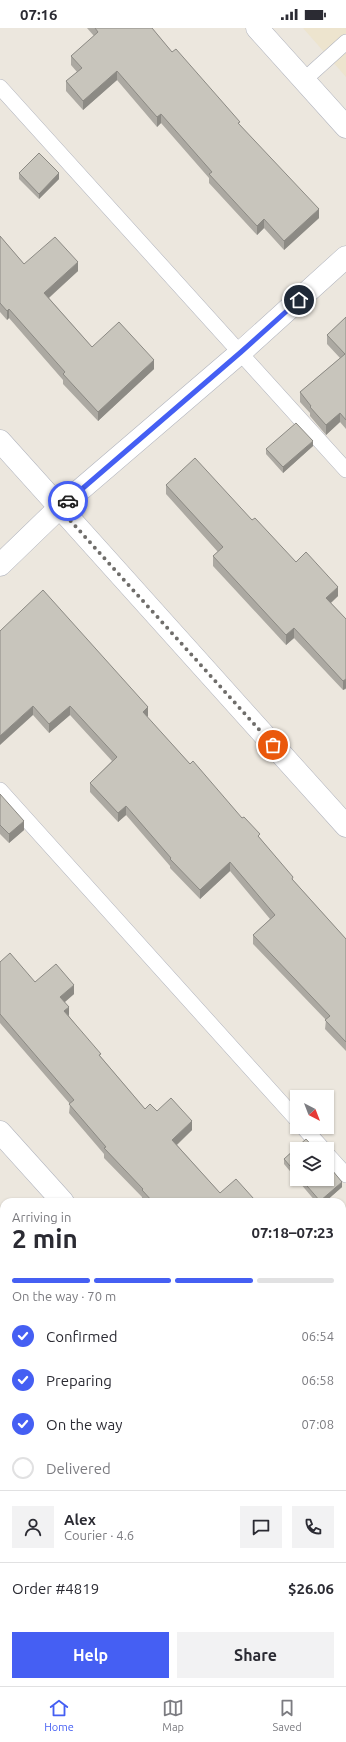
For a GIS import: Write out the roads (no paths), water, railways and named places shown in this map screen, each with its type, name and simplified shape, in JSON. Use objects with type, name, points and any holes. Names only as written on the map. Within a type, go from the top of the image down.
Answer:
[{"type":"street","points":[[257,28],[346,127]]},
{"type":"street","points":[[0,565],[59,508],[241,352],[346,257]]},
{"type":"street","points":[[0,441],[346,826]]},
{"type":"street","points":[[0,1132],[59,1198]]},
{"type":"lane","points":[[304,80],[346,42]]},
{"type":"lane","points":[[0,87],[346,470]]},
{"type":"lane","points":[[0,790],[290,1112]]},
{"type":"lane","points":[[309,1134],[317,1142]]},
{"type":"lane","points":[[334,1162],[346,1175]]}]
